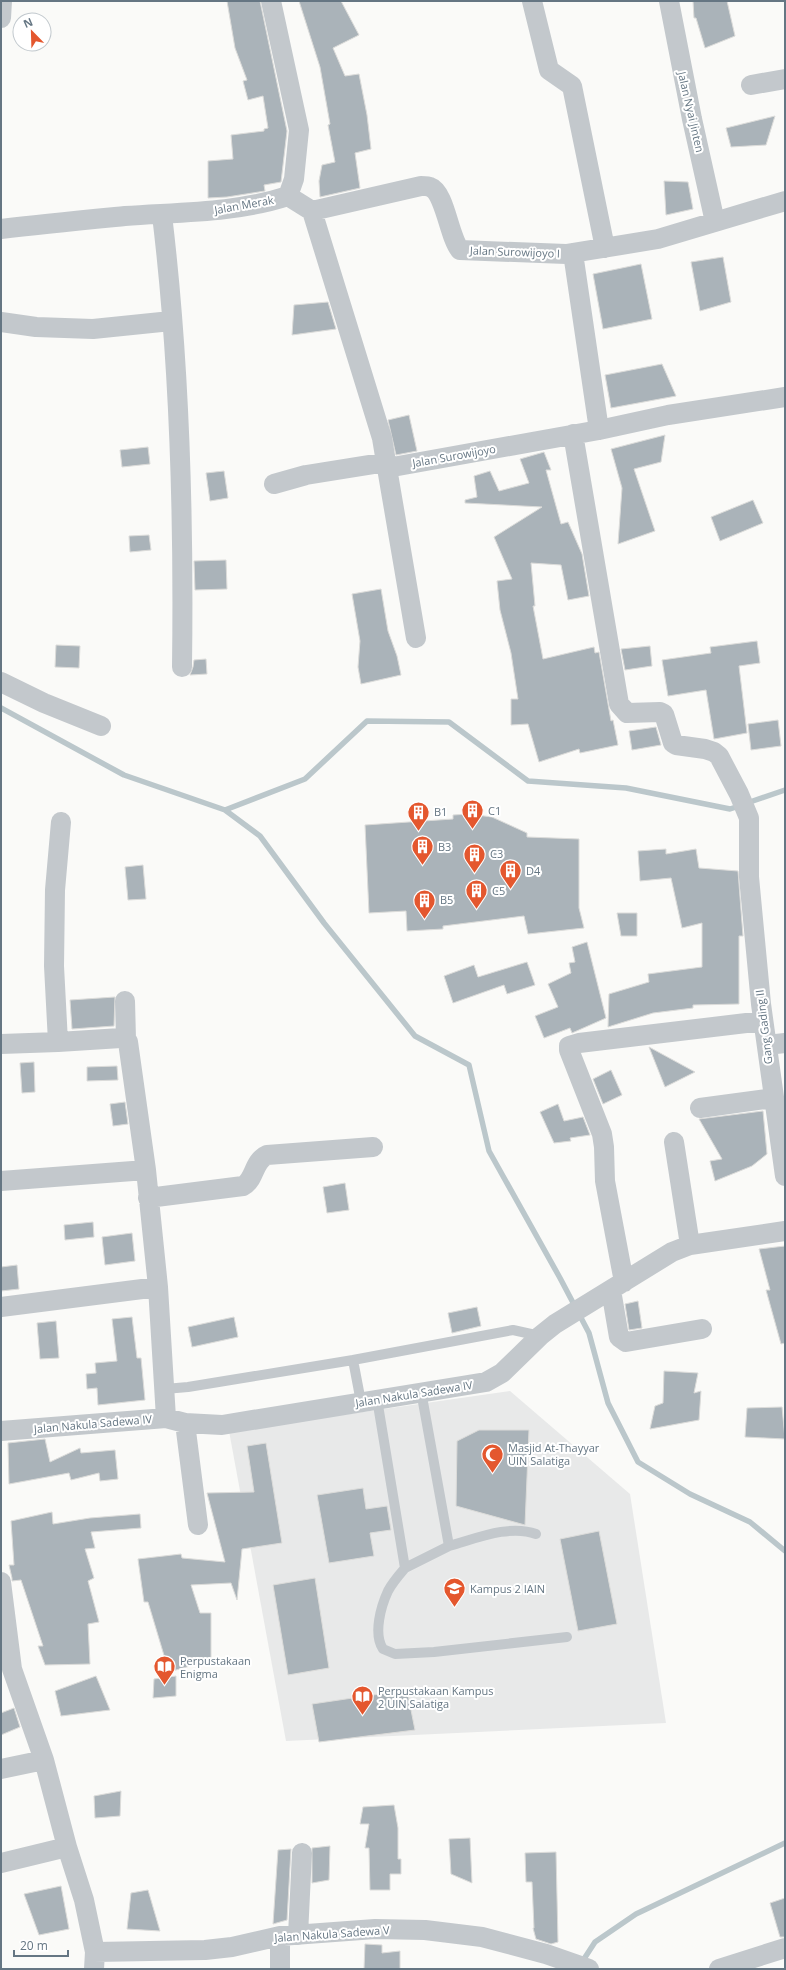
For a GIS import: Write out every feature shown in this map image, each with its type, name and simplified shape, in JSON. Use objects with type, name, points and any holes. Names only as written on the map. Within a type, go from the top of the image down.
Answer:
[{"type":"street","points":[[1,18],[2,1]]},
{"type":"street","name":"Jalan Merak","points":[[1,229],[126,216],[214,211],[271,201],[288,196],[294,179],[299,130],[271,1]]},
{"type":"street","points":[[532,1],[549,70],[572,86],[605,248]]},
{"type":"street","name":"Jalan Nyai Jinten","points":[[669,1],[688,103],[715,222]]},
{"type":"street","points":[[751,85],[785,79]]},
{"type":"street","name":"Jalan Surowijoyo I","points":[[312,211],[421,186],[430,186],[438,193],[453,238],[460,250],[573,253],[658,239],[785,201]]},
{"type":"street","points":[[288,196],[312,211],[380,430],[416,638]]},
{"type":"street","points":[[162,214],[178,404],[183,576],[182,667]]},
{"type":"street","points":[[573,253],[599,430]]},
{"type":"street","points":[[1,322],[36,328],[93,329],[171,321]]},
{"type":"street","name":"Jalan Surowijoyo","points":[[274,484],[306,475],[387,465],[599,430],[668,415],[785,397]]},
{"type":"street","name":"Gang Gading II","points":[[573,434],[619,704],[622,710],[627,713],[660,712],[664,714],[670,738],[676,745],[714,752],[720,756],[749,818],[749,877],[763,1021],[776,1044],[773,1098],[785,1176]]},
{"type":"street","points":[[1,682],[44,703],[100,726]]},
{"type":"street","points":[[58,1042],[54,966],[55,890],[61,822]]},
{"type":"street","points":[[125,1001],[126,1039],[129,1044],[146,1170],[158,1287],[166,1418]]},
{"type":"street","points":[[702,1329],[626,1342],[619,1337],[610,1290],[604,1146],[602,1134],[569,1050],[569,1046],[579,1043],[763,1021]]},
{"type":"street","points":[[1,1044],[126,1039]]},
{"type":"street","points":[[700,1108],[773,1098]]},
{"type":"street","points":[[674,1142],[690,1245]]},
{"type":"street","points":[[148,1198],[243,1186],[248,1183],[258,1162],[267,1155],[373,1147]]},
{"type":"street","points":[[1,1181],[146,1170]]},
{"type":"street","name":"Jalan Nakula Sadewa IV","points":[[1,1431],[166,1418],[185,1423],[222,1425],[421,1391],[469,1386],[486,1382],[502,1373],[548,1330],[672,1252],[690,1245],[785,1231]]},
{"type":"street","points":[[1,1307],[158,1287]]},
{"type":"street","points":[[185,1423],[198,1525]]},
{"type":"street","points":[[1,1582],[7,1670],[44,1760],[67,1847],[84,1900],[94,1961]]},
{"type":"street","points":[[1,1769],[44,1760]]},
{"type":"street","points":[[1,1863],[67,1847]]},
{"type":"street","points":[[280,1969],[289,1935],[302,1853]]},
{"type":"street","name":"Jalan Nakula Sadewa V","points":[[94,1961],[232,1947],[289,1935],[374,1929],[425,1930],[482,1936],[546,1954],[581,1966]]},
{"type":"street","points":[[719,1969],[785,1948]]},
{"type":"lane","points":[[164,1389],[188,1387],[354,1360],[513,1330],[548,1330]]},
{"type":"lane","points":[[354,1360],[369,1401],[405,1568]]},
{"type":"lane","points":[[421,1391],[449,1546]]},
{"type":"lane","points":[[536,1534],[525,1530],[511,1531],[449,1546],[405,1568],[388,1591],[381,1613],[379,1641],[383,1649],[390,1654],[434,1652],[567,1637]]},
{"type":"shaded area","name":"Kampus 2 IAIN","points":[[510,1391],[630,1494],[666,1723],[286,1741],[229,1431]]},
{"type":"building","points":[[227,1],[260,1],[287,131],[281,182],[264,185],[265,191],[227,197],[208,198],[208,161],[233,159],[231,135],[264,131],[264,129],[268,128],[263,96],[248,100],[243,81],[247,80],[235,48]]},
{"type":"building","points":[[299,1],[341,1],[359,35],[333,48],[345,76],[359,74],[367,115],[371,149],[355,153],[360,188],[320,197],[319,181],[322,165],[335,162],[320,67]]},
{"type":"building","points":[[693,1],[727,1],[735,36],[705,48],[696,18],[694,18]]},
{"type":"building","points":[[775,116],[766,145],[731,147],[726,128]]},
{"type":"building","points":[[664,181],[688,182],[693,209],[666,215]]},
{"type":"building","points":[[723,257],[731,302],[700,311],[691,262]]},
{"type":"building","points":[[641,264],[652,319],[603,329],[593,274]]},
{"type":"building","points":[[328,302],[336,329],[292,335],[294,305]]},
{"type":"building","points":[[662,364],[676,396],[611,408],[605,375]]},
{"type":"building","points":[[409,415],[417,451],[396,455],[388,420]]},
{"type":"building","points":[[665,435],[661,462],[634,469],[655,531],[618,544],[622,488],[611,449]]},
{"type":"building","points":[[148,447],[150,464],[122,467],[120,450]]},
{"type":"building","points":[[544,452],[551,470],[546,470],[561,524],[568,522],[582,554],[589,596],[568,600],[561,565],[531,563],[535,606],[533,606],[543,659],[594,647],[595,653],[599,652],[611,721],[613,720],[618,745],[580,753],[579,749],[539,762],[528,724],[511,725],[511,699],[518,699],[511,653],[500,610],[497,581],[512,579],[494,537],[542,507],[465,503],[465,500],[477,497],[474,476],[490,471],[499,491],[529,483],[520,459]]},
{"type":"building","points":[[224,471],[228,498],[210,501],[206,473]]},
{"type":"building","points":[[753,500],[763,523],[720,541],[711,517]]},
{"type":"building","points":[[149,535],[151,550],[130,552],[129,536]]},
{"type":"building","points":[[226,560],[227,589],[195,590],[194,561]]},
{"type":"building","points":[[381,589],[388,631],[397,656],[401,675],[361,684],[358,667],[360,641],[352,594]]},
{"type":"building","points":[[757,641],[760,663],[739,666],[747,733],[714,739],[706,690],[668,696],[662,660],[711,653],[710,647]]},
{"type":"building","points":[[56,645],[80,646],[79,668],[55,667]]},
{"type":"building","points":[[650,646],[652,666],[625,670],[621,649]]},
{"type":"building","points":[[206,659],[207,674],[190,675],[194,660]]},
{"type":"building","points":[[778,720],[781,746],[751,750],[748,724]]},
{"type":"building","points":[[656,727],[661,745],[632,750],[629,731]]},
{"type":"building","points":[[469,814],[492,817],[527,833],[527,837],[579,839],[579,908],[584,928],[528,934],[524,916],[443,926],[443,929],[407,931],[406,911],[369,913],[365,825],[453,819],[453,815]]},
{"type":"building","points":[[666,849],[666,854],[696,849],[699,868],[738,871],[743,936],[739,936],[739,1004],[693,1005],[693,1008],[653,1013],[608,1027],[609,994],[649,982],[648,974],[702,967],[702,923],[682,928],[671,878],[640,881],[638,851]]},
{"type":"building","points":[[143,865],[146,899],[128,900],[125,867]]},
{"type":"building","points":[[617,913],[637,913],[637,936],[621,936]]},
{"type":"building","points":[[587,942],[606,1018],[572,1033],[570,1028],[544,1038],[535,1016],[558,1007],[548,984],[571,973],[569,963],[575,962],[572,947]]},
{"type":"building","points":[[527,962],[535,985],[507,994],[504,985],[453,1003],[444,976],[474,965],[478,977]]},
{"type":"building","points":[[115,997],[114,1026],[72,1029],[70,1000]]},
{"type":"building","points":[[649,1047],[695,1072],[665,1087]]},
{"type":"building","points":[[34,1062],[35,1092],[22,1093],[20,1063]]},
{"type":"building","points":[[117,1066],[118,1080],[87,1081],[87,1067]]},
{"type":"building","points":[[611,1070],[622,1095],[603,1104],[593,1079]]},
{"type":"building","points":[[125,1102],[128,1124],[113,1126],[110,1104]]},
{"type":"building","points":[[558,1104],[564,1121],[583,1117],[590,1135],[570,1138],[571,1141],[554,1143],[540,1112]]},
{"type":"building","points":[[763,1111],[767,1154],[752,1166],[715,1181],[710,1161],[722,1159],[699,1119]]},
{"type":"building","points":[[345,1183],[349,1210],[327,1213],[323,1187]]},
{"type":"building","points":[[93,1222],[94,1237],[65,1240],[64,1225]]},
{"type":"building","points":[[132,1233],[135,1261],[105,1265],[102,1237]]},
{"type":"building","points":[[785,1246],[785,1343],[781,1344],[766,1290],[770,1290],[759,1249]]},
{"type":"building","points":[[17,1265],[19,1289],[1,1291],[1,1267]]},
{"type":"building","points":[[638,1301],[642,1328],[629,1330],[625,1304]]},
{"type":"building","points":[[477,1307],[481,1326],[452,1333],[448,1313]]},
{"type":"building","points":[[132,1317],[137,1358],[141,1358],[145,1400],[98,1405],[97,1388],[87,1389],[86,1374],[96,1373],[95,1363],[117,1361],[112,1319]]},
{"type":"building","points":[[234,1317],[238,1337],[192,1347],[188,1327]]},
{"type":"building","points":[[56,1321],[59,1358],[40,1359],[37,1323]]},
{"type":"building","points":[[664,1371],[698,1373],[694,1393],[701,1391],[699,1420],[650,1429],[655,1406],[663,1403]]},
{"type":"building","points":[[782,1407],[785,1439],[745,1437],[747,1408]]},
{"type":"building","name":"Masjid At-Thayyar UIN Salatiga","points":[[479,1430],[529,1430],[525,1525],[456,1506],[457,1441]]},
{"type":"building","points":[[45,1439],[50,1462],[80,1448],[81,1453],[115,1450],[118,1479],[100,1481],[99,1473],[71,1480],[69,1473],[9,1484],[8,1443]]},
{"type":"building","points":[[266,1443],[282,1543],[242,1549],[237,1600],[231,1583],[191,1585],[200,1613],[211,1613],[211,1660],[169,1672],[148,1602],[144,1602],[138,1559],[181,1554],[182,1558],[225,1562],[207,1493],[254,1492],[247,1446]]},
{"type":"building","points":[[363,1488],[366,1509],[387,1506],[391,1530],[370,1533],[374,1556],[329,1563],[317,1495]]},
{"type":"building","points":[[52,1512],[53,1524],[90,1518],[140,1514],[141,1528],[91,1532],[95,1548],[85,1549],[94,1578],[88,1581],[99,1622],[88,1624],[90,1664],[45,1665],[38,1646],[43,1646],[21,1580],[12,1581],[9,1565],[14,1565],[11,1521]]},
{"type":"building","points":[[599,1531],[617,1624],[578,1631],[560,1539]]},
{"type":"building","points":[[315,1578],[329,1668],[288,1675],[273,1585]]},
{"type":"building","points":[[96,1676],[110,1710],[61,1716],[55,1691]]},
{"type":"building","name":"Perpustakaan Enigma","points":[[176,1676],[176,1696],[153,1698],[154,1679]]},
{"type":"building","name":"Perpustakaan Kampus 2 UIN Salatiga","points":[[407,1690],[415,1730],[319,1742],[312,1704]]},
{"type":"building","points":[[14,1708],[20,1727],[1,1735],[1,1713]]},
{"type":"building","points":[[121,1791],[120,1816],[95,1818],[94,1796]]},
{"type":"building","points":[[394,1805],[398,1828],[398,1859],[401,1859],[401,1874],[390,1874],[390,1890],[370,1890],[369,1848],[365,1848],[369,1824],[360,1824],[363,1807]]},
{"type":"building","points":[[470,1838],[472,1883],[451,1874],[449,1839]]},
{"type":"building","points":[[330,1846],[329,1880],[312,1883],[312,1848]]},
{"type":"building","points":[[291,1849],[287,1920],[273,1924],[278,1850]]},
{"type":"building","points":[[556,1852],[558,1942],[551,1944],[536,1939],[533,1928],[532,1882],[526,1882],[525,1853]]},
{"type":"building","points":[[61,1886],[69,1929],[39,1935],[24,1894]]},
{"type":"building","points":[[148,1890],[160,1931],[127,1929],[131,1893]]},
{"type":"building","points":[[785,1898],[785,1937],[780,1937],[770,1903]]},
{"type":"building","points":[[365,1944],[382,1945],[382,1953],[400,1951],[400,1969],[364,1969]]},
{"type":"waterway","points":[[1,708],[124,775],[225,810],[305,779],[367,721],[449,722],[528,781],[626,788],[730,809],[739,806]]},
{"type":"waterway","points":[[747,803],[785,790]]},
{"type":"waterway","points":[[225,810],[260,836],[324,923],[415,1036],[469,1065],[489,1151],[589,1333],[608,1403],[638,1462],[690,1494],[750,1522],[785,1551]]},
{"type":"waterway","points":[[582,1962],[595,1942],[636,1914],[785,1843]]},
{"type":"place","name":"C1","points":[[473,830]]},
{"type":"place","name":"B1","points":[[419,832]]},
{"type":"place","name":"B3","points":[[422,866]]},
{"type":"place","name":"C3","points":[[474,874]]},
{"type":"place","name":"D4","points":[[511,890]]},
{"type":"place","name":"C5","points":[[476,910]]},
{"type":"place","name":"B5","points":[[425,920]]},
{"type":"place","name":"Masjid At-Thayyar UIN Salatiga","points":[[492,1474]]},
{"type":"place","name":"Kampus 2 IAIN","points":[[455,1608]]},
{"type":"place","name":"Perpustakaan Enigma","points":[[165,1686]]},
{"type":"place","name":"Perpustakaan Kampus 2 UIN Salatiga","points":[[363,1716]]}]
